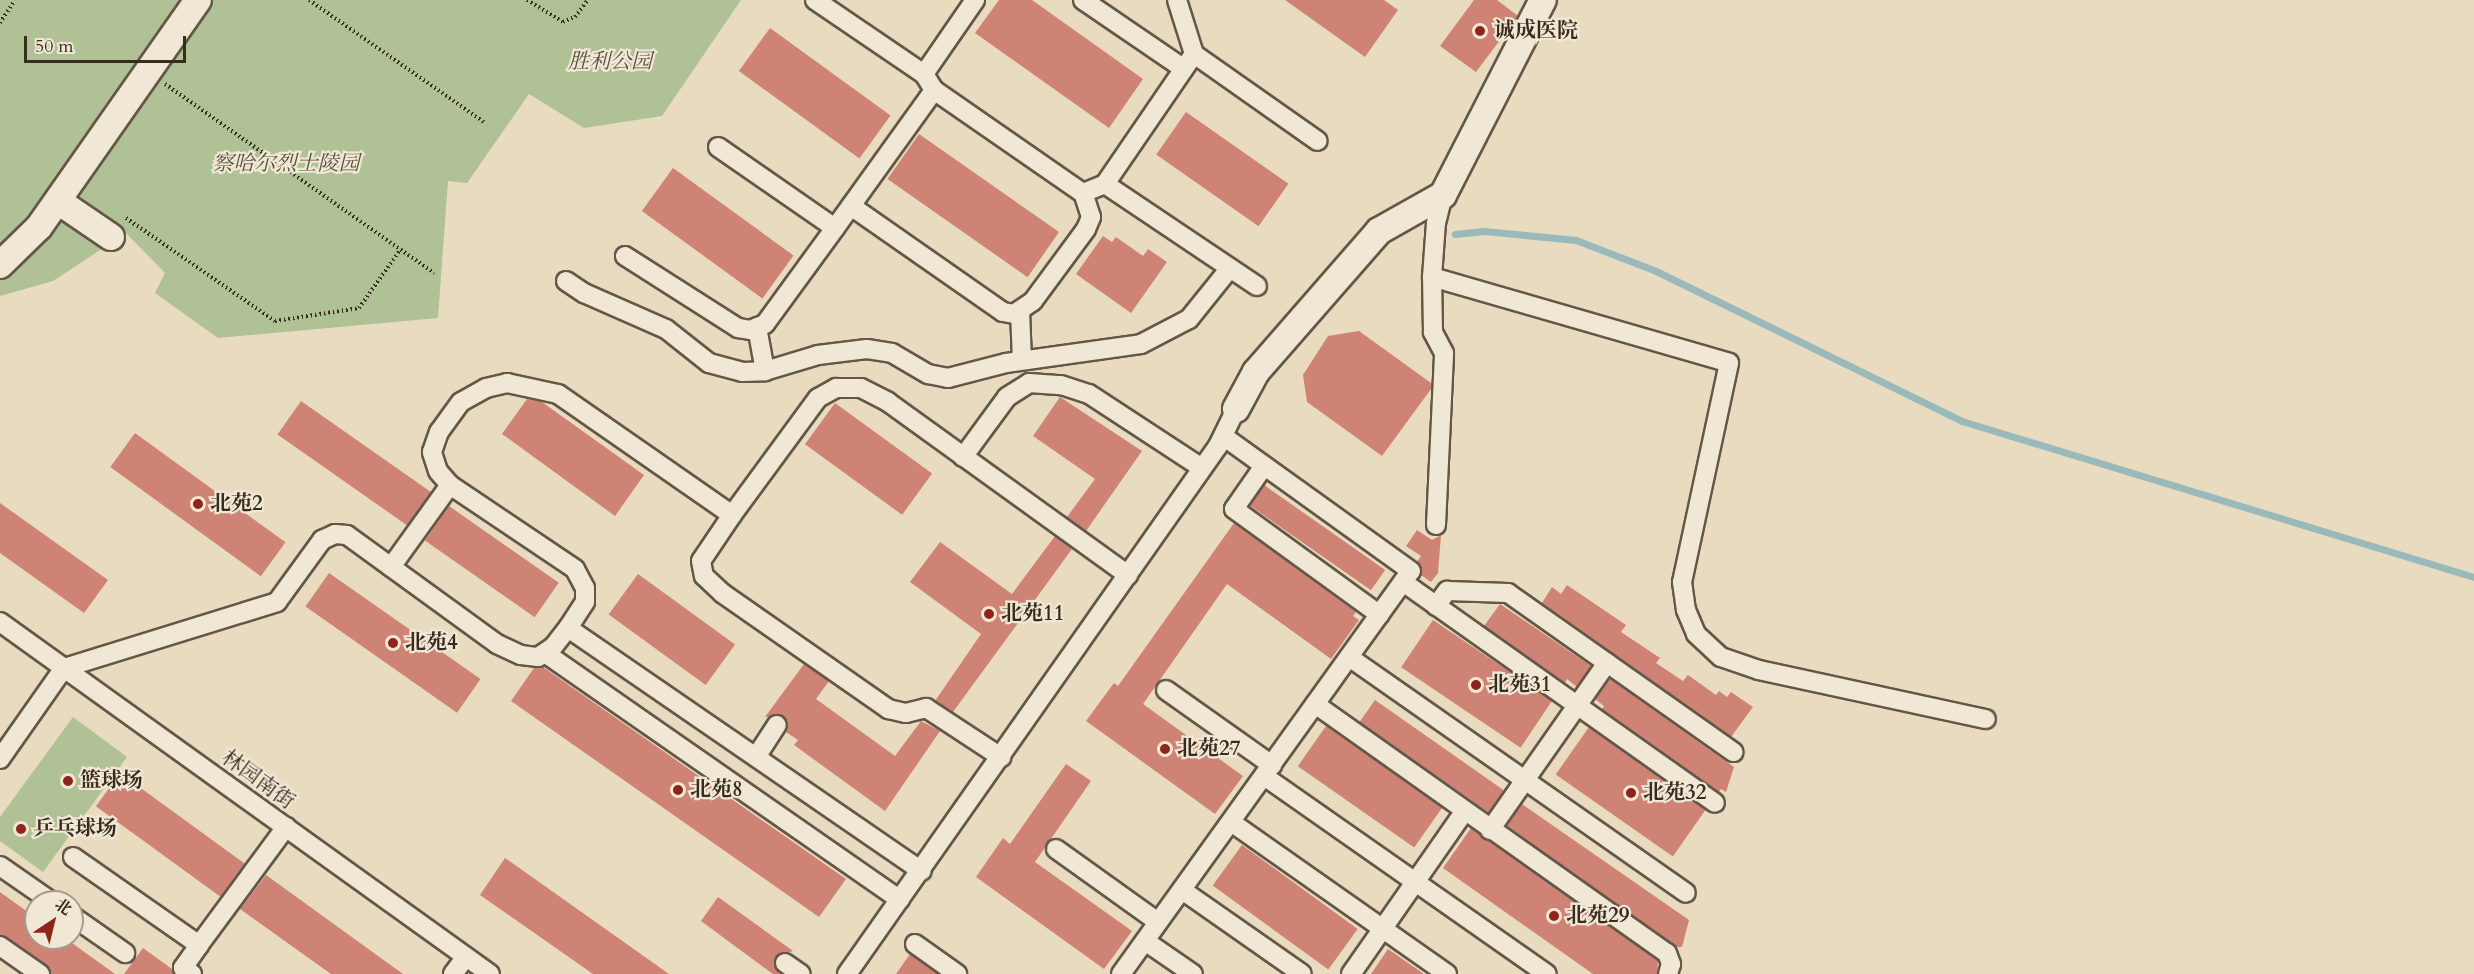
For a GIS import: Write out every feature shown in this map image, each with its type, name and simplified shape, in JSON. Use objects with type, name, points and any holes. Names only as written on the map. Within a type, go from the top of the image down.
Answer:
[{"type":"street","points":[[0,265],[39,227],[198,0]]},
{"type":"street","points":[[815,0],[924,74],[934,90],[1083,193],[1091,217],[1086,229],[1033,302],[1020,311],[1004,312],[851,206]]},
{"type":"street","points":[[924,74],[975,0]]},
{"type":"street","points":[[1083,0],[1318,141]]},
{"type":"street","points":[[1083,193],[1105,184],[1189,62],[1177,0]]},
{"type":"street","points":[[1436,525],[1444,353],[1433,332],[1432,277],[1436,223],[1443,195],[1543,0]]},
{"type":"street","points":[[625,256],[738,328],[765,324],[934,90]]},
{"type":"street","points":[[717,147],[835,228]]},
{"type":"street","points":[[1105,184],[1257,286]]},
{"type":"street","points":[[847,974],[1202,468],[1223,436],[1256,372],[1379,231],[1443,195]]},
{"type":"street","points":[[58,201],[111,237]]},
{"type":"street","points":[[566,281],[584,293],[666,329],[710,363],[742,372],[765,371],[818,354],[867,350],[892,354],[928,374],[948,378],[1022,360],[1141,344],[1169,332],[1189,319],[1230,268]]},
{"type":"street","points":[[1432,277],[1729,363],[1682,582],[1686,610],[1696,634],[1721,657],[1760,670],[1986,719]]},
{"type":"street","points":[[1020,311],[1022,360]]},
{"type":"street","points":[[757,327],[765,371]]},
{"type":"street","points":[[0,759],[64,668],[277,602],[322,540],[335,534],[347,535],[496,644],[521,655],[538,657],[545,652],[568,628],[585,602],[585,588],[574,569],[450,485],[438,471],[432,452],[439,432],[461,402],[486,388],[507,383],[558,394],[732,514]]},
{"type":"street","points":[[963,457],[1007,397],[1029,383],[1061,385],[1089,394],[1202,468]]},
{"type":"street","points":[[1001,757],[926,708],[906,713],[888,710],[722,593],[704,576],[701,561],[732,514],[818,398],[836,388],[861,388],[888,402],[1128,575]]},
{"type":"street","points":[[1121,974],[1411,571],[1223,436]]},
{"type":"street","points":[[1264,466],[1234,509],[1380,615]]},
{"type":"street","points":[[392,567],[450,485]]},
{"type":"street","points":[[1403,582],[1715,804]]},
{"type":"street","points":[[1436,606],[1447,591],[1508,593],[1733,752]]},
{"type":"street","name":"林园南街","points":[[0,622],[490,974]]},
{"type":"street","points":[[568,628],[921,871]]},
{"type":"street","points":[[545,652],[900,900]]},
{"type":"street","points":[[1349,657],[1686,893]]},
{"type":"street","points":[[1490,830],[1606,663]]},
{"type":"street","points":[[1166,690],[1416,882],[1547,974]]},
{"type":"street","points":[[1315,704],[1464,812],[1667,953],[1671,964],[1668,974]]},
{"type":"street","points":[[756,757],[777,725]]},
{"type":"street","points":[[1351,974],[1464,812]]},
{"type":"street","points":[[1231,822],[1447,974]]},
{"type":"street","points":[[192,974],[183,968],[286,827]]},
{"type":"street","points":[[1056,849],[1158,922]]},
{"type":"street","points":[[73,857],[199,945]]},
{"type":"street","points":[[0,866],[35,890]]},
{"type":"street","points":[[1182,890],[1302,974]]},
{"type":"street","points":[[84,924],[125,953]]},
{"type":"street","points":[[1145,941],[1192,974]]},
{"type":"street","points":[[915,944],[957,974]]},
{"type":"street","points":[[0,946],[40,974]]},
{"type":"street","points":[[453,974],[466,957]]},
{"type":"street","points":[[785,963],[801,974]]},
{"type":"path","points":[[0,23],[15,0]]},
{"type":"path","points":[[309,0],[484,122]]},
{"type":"path","points":[[527,0],[563,22],[575,17],[588,0]]},
{"type":"path","points":[[147,71],[434,273]]},
{"type":"path","points":[[111,237],[126,217],[275,321],[359,308],[400,250]]},
{"type":"green space","name":"察哈尔烈士陵园","points":[[0,0],[741,0],[662,116],[584,128],[529,94],[467,183],[448,181],[438,318],[218,338],[155,293],[165,273],[126,233],[53,281],[0,296]]},
{"type":"green space","name":"篮球场","points":[[73,717],[127,757],[43,872],[0,841],[0,817]]},
{"type":"building","points":[[999,0],[1032,0],[1143,79],[1109,128],[975,33]]},
{"type":"building","points":[[1285,0],[1384,0],[1398,10],[1365,57]]},
{"type":"building","name":"诚成医院","points":[[1474,0],[1497,0],[1518,16],[1476,72],[1440,46]]},
{"type":"building","points":[[770,28],[891,116],[859,158],[739,71]]},
{"type":"building","points":[[1186,112],[1288,184],[1259,226],[1156,155]]},
{"type":"building","points":[[919,134],[1059,232],[1028,277],[887,179]]},
{"type":"building","points":[[673,168],[794,256],[762,298],[642,211]]},
{"type":"building","points":[[1103,236],[1112,242],[1116,237],[1143,256],[1148,249],[1167,262],[1131,313],[1076,274]]},
{"type":"building","points":[[1359,331],[1431,383],[1431,389],[1382,456],[1307,402],[1303,375],[1328,336]]},
{"type":"building","points":[[1060,397],[1142,451],[1086,531],[1067,517],[1095,479],[1033,436]]},
{"type":"building","points":[[527,399],[542,402],[644,475],[615,516],[502,434]]},
{"type":"building","points":[[301,401],[431,492],[408,526],[277,435]]},
{"type":"building","points":[[835,403],[932,474],[902,515],[805,444]]},
{"type":"building","name":"北苑2","points":[[135,433],[285,542],[261,576],[110,467]]},
{"type":"building","points":[[1264,485],[1385,570],[1371,590],[1250,505]]},
{"type":"building","points":[[0,503],[108,580],[84,613],[0,553]]},
{"type":"building","points":[[449,506],[559,583],[535,617],[425,540]]},
{"type":"building","points":[[1234,523],[1356,612],[1353,616],[1359,620],[1331,659],[1227,584],[1143,704],[1243,776],[1215,814],[1086,721],[1114,683],[1118,686]]},
{"type":"building","points":[[1417,530],[1432,540],[1441,535],[1438,573],[1431,582],[1421,575],[1417,562],[1421,556],[1406,546]]},
{"type":"building","name":"北苑11","points":[[1055,536],[1072,549],[953,712],[935,701],[981,634],[910,582],[940,542],[1012,594]]},
{"type":"building","name":"北苑4","points":[[329,573],[481,679],[457,713],[305,607]]},
{"type":"building","points":[[638,574],[735,645],[706,685],[609,614]]},
{"type":"building","points":[[1567,585],[1626,625],[1621,632],[1660,658],[1656,663],[1683,681],[1688,675],[1716,695],[1719,691],[1727,697],[1731,692],[1753,707],[1731,737],[1542,603],[1552,587],[1561,594]]},
{"type":"building","points":[[1500,604],[1591,666],[1577,687],[1567,679],[1565,683],[1484,626]]},
{"type":"building","name":"北苑31","points":[[1433,620],[1552,701],[1521,748],[1401,667]]},
{"type":"building","points":[[804,664],[829,681],[816,699],[895,756],[921,721],[940,731],[885,811],[794,745],[798,740],[786,732],[788,725],[784,716],[765,717]]},
{"type":"building","name":"北苑8","points":[[543,667],[846,879],[819,917],[511,701],[534,668]]},
{"type":"building","points":[[1610,679],[1734,767],[1726,792],[1721,789],[1719,792],[1602,709],[1604,706],[1595,699]]},
{"type":"building","points":[[1375,700],[1504,791],[1489,813],[1360,722]]},
{"type":"building","points":[[1326,726],[1442,807],[1414,848],[1298,766]]},
{"type":"building","name":"北苑32","points":[[1589,727],[1706,809],[1673,857],[1556,775]]},
{"type":"building","points":[[1066,764],[1091,781],[1035,862],[1132,931],[1104,969],[976,877],[1003,838],[1010,844]]},
{"type":"building","points":[[120,773],[245,864],[220,897],[96,806]]},
{"type":"building","points":[[1522,804],[1689,920],[1682,947],[1676,947],[1507,826]]},
{"type":"building","name":"北苑29","points":[[1471,828],[1658,960],[1657,974],[1593,974],[1443,868]]},
{"type":"building","points":[[1242,845],[1358,929],[1328,970],[1213,885]]},
{"type":"building","points":[[505,858],[669,974],[593,974],[480,895]]},
{"type":"building","points":[[266,875],[403,974],[331,974],[240,909]]},
{"type":"building","points":[[0,892],[24,909],[24,950],[82,950],[115,974],[51,974],[46,965],[0,935]]},
{"type":"building","points":[[718,897],[793,951],[775,957],[779,974],[773,974],[701,921]]},
{"type":"building","points":[[143,948],[172,969],[174,974],[124,974]]},
{"type":"building","points":[[1388,949],[1424,974],[1371,974]]},
{"type":"building","points":[[910,954],[938,974],[896,974]]},
{"type":"waterway","points":[[1455,234],[1484,231],[1576,240],[1656,271],[1962,421],[2474,577]]},
{"type":"place","name":"诚成医院","points":[[1480,31]]},
{"type":"place","name":"北苑2","points":[[198,504]]},
{"type":"place","name":"北苑11","points":[[989,614]]},
{"type":"place","name":"北苑4","points":[[393,643]]},
{"type":"place","name":"北苑31","points":[[1476,685]]},
{"type":"place","name":"北苑27","points":[[1165,749]]},
{"type":"place","name":"篮球场","points":[[68,781]]},
{"type":"place","name":"北苑8","points":[[678,790]]},
{"type":"place","name":"北苑32","points":[[1631,793]]},
{"type":"place","name":"乒乓球场","points":[[21,829]]},
{"type":"place","name":"北苑29","points":[[1554,916]]},
{"type":"park label","name":"胜利公园","points":[[610,62]]}]
